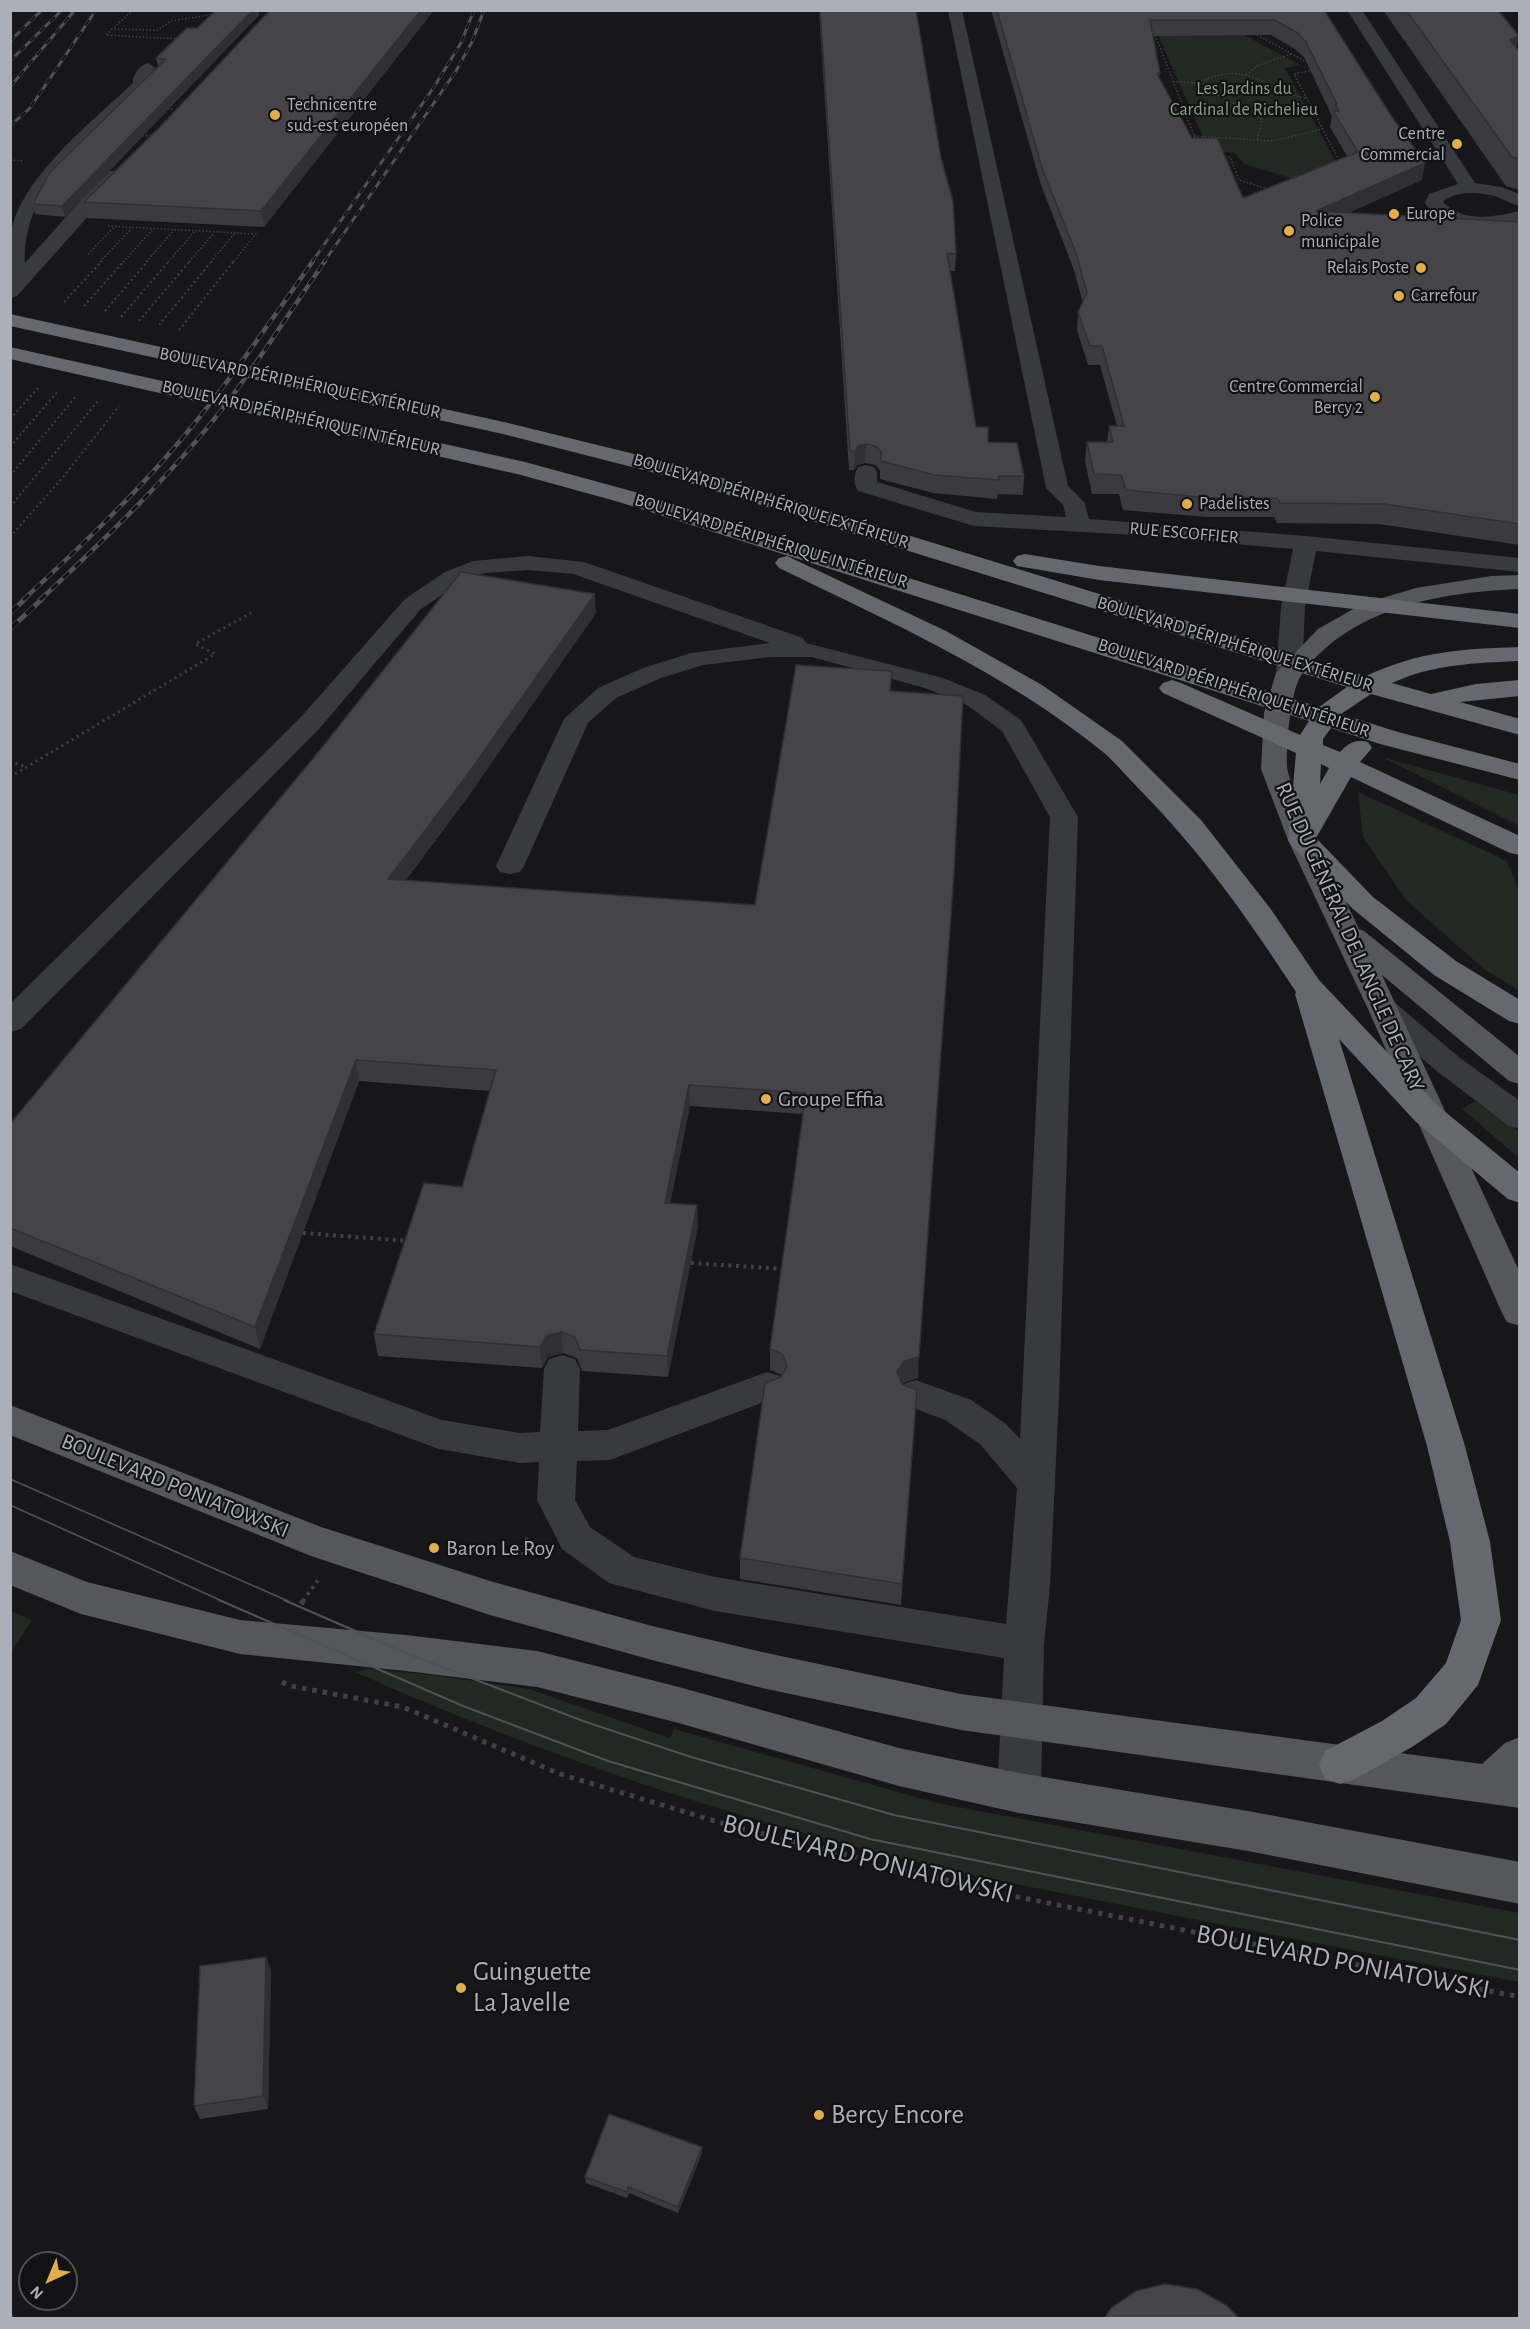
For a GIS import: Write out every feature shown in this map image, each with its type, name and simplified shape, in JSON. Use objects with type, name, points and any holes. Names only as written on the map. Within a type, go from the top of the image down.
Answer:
[{"type":"highway","name":"BOULEVARD PÉRIPHÉRIQUE EXTÉRIEUR","points":[[10,320],[588,447],[761,496],[1322,672],[1520,727]]},
{"type":"highway","name":"BOULEVARD PÉRIPHÉRIQUE INTÉRIEUR","points":[[10,353],[525,469],[683,512],[1389,738],[1520,772]]},
{"type":"highway","points":[[683,512],[937,636],[1033,690],[1113,747],[1191,826],[1260,914],[1308,987],[1426,1114],[1520,1191]]},
{"type":"highway","points":[[911,543],[1099,573],[1520,621]]},
{"type":"highway","points":[[1443,613],[1520,612]]},
{"type":"highway","points":[[1009,616],[1375,778],[1520,847]]},
{"type":"highway","points":[[1520,654],[1460,656],[1406,668],[1364,687],[1330,710],[1310,739],[1302,840],[1363,903],[1445,968],[1520,1014]]},
{"type":"highway","points":[[1302,840],[1347,760],[1373,734],[1413,710],[1447,697],[1490,689],[1520,688]]},
{"type":"highway","points":[[1308,987],[1446,1446],[1470,1542],[1481,1620],[1463,1672],[1431,1712],[1397,1734],[1340,1765]]},
{"type":"main road","points":[[1289,673],[1327,634],[1371,609],[1424,594],[1491,583],[1520,582]]},
{"type":"main road","name":"RUE DU GÉNÉRAL DE LANGLE DE CARY","points":[[1289,673],[1278,713],[1274,769],[1302,840],[1383,1009],[1520,1313]]},
{"type":"main road","points":[[1345,930],[1504,1064],[1520,1074]]},
{"type":"main road","name":"BOULEVARD PONIATOWSKI","points":[[10,1419],[311,1540],[489,1598],[652,1643],[762,1670],[926,1704],[1023,1720],[1340,1765],[1510,1776]]},
{"type":"main road","points":[[10,1567],[81,1596],[240,1637],[537,1669],[675,1704],[899,1767],[1019,1793],[1248,1831],[1520,1883]]},
{"type":"street","points":[[955,10],[1057,488],[1074,503],[1079,525]]},
{"type":"street","points":[[1354,10],[1470,189]]},
{"type":"street","points":[[14,287],[15,248],[35,190],[141,84],[140,78],[148,68]]},
{"type":"street","points":[[14,287],[150,134]]},
{"type":"street","points":[[1520,201],[1503,194],[1470,189],[1443,193],[1435,198],[1434,203],[1445,213],[1466,220],[1495,222],[1520,216]]},
{"type":"street","name":"RUE ESCOFFIER","points":[[866,472],[866,486],[974,519],[1306,543],[1520,565]]},
{"type":"street","points":[[1044,523],[1046,503],[1057,488]]},
{"type":"street","name":"RUE DU GÉNÉRAL DE LANGLE DE CARY","points":[[1289,673],[1293,607],[1306,543]]},
{"type":"street","points":[[10,1022],[310,723],[413,604],[453,577],[481,566],[528,563],[576,567],[813,650],[934,683],[976,700],[1012,726],[1064,817],[1041,1396],[1024,1644],[1019,1793]]},
{"type":"street","points":[[510,866],[577,719],[607,693],[652,673],[700,658],[771,650],[813,650]]},
{"type":"street","points":[[1383,1009],[1449,1065],[1520,1118]]},
{"type":"street","points":[[10,1277],[439,1434],[520,1448],[610,1444],[767,1386]]},
{"type":"street","points":[[562,1369],[556,1500],[576,1538],[623,1571],[715,1594],[1024,1644]]},
{"type":"street","points":[[916,1394],[958,1410],[993,1434],[1035,1483]]},
{"type":"path","points":[[133,10],[106,35],[181,40]]},
{"type":"path","points":[[111,29],[158,30],[171,21],[197,15],[219,14]]},
{"type":"path","points":[[1154,27],[1198,145]]},
{"type":"path","points":[[1250,31],[1316,67],[1310,72],[1294,74],[1342,167]]},
{"type":"path","points":[[1246,75],[1257,66],[1291,54]]},
{"type":"path","points":[[1173,82],[1191,82],[1214,75],[1232,73],[1246,75],[1290,97],[1306,98]]},
{"type":"path","points":[[1191,82],[1252,112],[1262,120],[1257,141]]},
{"type":"path","points":[[169,100],[161,109],[178,111]]},
{"type":"path","points":[[1194,136],[1273,141],[1296,137],[1306,131],[1323,129]]},
{"type":"path","points":[[1220,155],[1230,157],[1239,180],[1272,191]]},
{"type":"path","points":[[61,307],[133,227]]},
{"type":"path","points":[[10,777],[215,654],[195,644],[251,613]]},
{"type":"path","points":[[10,761],[26,767]]},
{"type":"path","points":[[303,1233],[416,1241]]},
{"type":"path","points":[[691,1263],[784,1269]]},
{"type":"path","points":[[523,1555],[528,1533]]},
{"type":"path","name":"BOULEVARD PONIATOWSKI","points":[[340,1548],[275,1641],[265,1660],[270,1677],[291,1686],[403,1707],[561,1773],[728,1825],[998,1893],[1520,1997]]},
{"type":"green space","name":"Les Jardins du Cardinal de Richelieu","points":[[1156,31],[1236,31],[1301,65],[1285,68],[1338,166],[1304,182],[1244,164],[1234,153],[1209,150]]},
{"type":"green space","points":[[1382,757],[1519,795],[1519,826]]},
{"type":"green space","points":[[1358,792],[1507,861],[1519,890],[1519,990],[1485,970],[1406,900],[1363,837]]},
{"type":"green space","points":[[1475,1101],[1519,1131],[1519,1158],[1462,1109]]},
{"type":"green space","points":[[11,1611],[32,1620],[11,1652]]},
{"type":"green space","points":[[367,1669],[433,1675],[529,1689],[670,1738],[674,1729],[937,1803],[1519,1913],[1519,1982],[1002,1881],[796,1831],[572,1760],[355,1672]]},
{"type":"building","points":[[253,10],[62,206],[33,204],[50,172],[166,59],[156,58],[187,28],[197,28],[215,11]]},
{"type":"building","name":"Technicentre sud-est européen","points":[[270,10],[421,10],[261,211],[84,202],[158,129]]},
{"type":"building","points":[[820,10],[916,10],[941,158],[953,201],[956,254],[947,253],[976,427],[988,427],[988,442],[1017,443],[1024,476],[998,476],[999,480],[934,475],[881,461],[881,451],[875,446],[866,444],[858,446],[855,451],[850,451]]},
{"type":"building","points":[[997,10],[1324,10],[1390,114],[1425,163],[1316,211],[1520,222],[1520,524],[1384,504],[1280,503],[1277,498],[1210,498],[1126,490],[1121,475],[1094,474],[1087,442],[1113,442],[1109,426],[1124,426],[1102,346],[1090,346],[1078,312],[1087,293],[1076,253],[1042,168]],"holes":[[[1150,20],[1274,20],[1298,33],[1306,42],[1337,104],[1335,104],[1339,111],[1333,111],[1358,152],[1243,198],[1217,138],[1192,138],[1157,74],[1160,73]]]},
{"type":"building","points":[[1406,10],[1498,10],[1519,36],[1510,40],[1520,52],[1520,159],[1512,157]]},
{"type":"building","name":"Groupe Effia","points":[[461,572],[595,594],[465,778],[388,879],[755,905],[796,665],[892,671],[890,691],[963,696],[954,873],[919,1357],[904,1361],[897,1372],[902,1384],[917,1390],[902,1584],[740,1558],[765,1383],[781,1377],[787,1366],[782,1354],[770,1349],[806,1093],[689,1085],[665,1203],[697,1205],[667,1356],[580,1350],[575,1337],[561,1332],[546,1336],[540,1347],[374,1334],[424,1183],[462,1187],[496,1070],[356,1060],[255,1327],[10,1228],[10,1124],[320,750]]},
{"type":"building","points":[[266,1957],[263,2096],[194,2106],[200,1966]]},
{"type":"building","points":[[609,2114],[702,2147],[678,2207],[628,2187],[627,2192],[585,2177]]},
{"type":"building","points":[[1165,2284],[1197,2289],[1226,2305],[1240,2319],[1104,2319],[1111,2308],[1136,2291]]},
{"type":"tram line","points":[[10,1479],[288,1601]]},
{"type":"tram line","points":[[10,1505],[222,1601]]},
{"type":"tram line","points":[[219,1600],[463,1706],[608,1761],[870,1839],[1520,1970]]},
{"type":"tram line","points":[[284,1600],[406,1653],[583,1721],[691,1757],[894,1815],[1520,1940]]},
{"type":"railway","points":[[10,41],[42,10]]},
{"type":"railway","points":[[10,61],[62,10]]},
{"type":"railway","points":[[10,87],[75,10]]},
{"type":"railway","points":[[10,126],[30,108],[96,10]]},
{"type":"railway","points":[[312,262],[434,87],[461,43],[474,10]]},
{"type":"railway","points":[[324,262],[456,71],[472,42],[484,10]]},
{"type":"railway","points":[[23,600],[124,503],[180,441],[232,375],[313,261]]},
{"type":"railway","points":[[40,600],[137,506],[205,431],[252,369],[325,261]]},
{"type":"railway","points":[[10,613],[25,599]]},
{"type":"railway","points":[[10,629],[42,599]]},
{"type":"place","name":"Technicentre sud-est européen","points":[[275,115]]},
{"type":"place","name":"Centre Commercial","points":[[1457,144]]},
{"type":"place","name":"Europe","points":[[1394,214]]},
{"type":"place","name":"Police municipale","points":[[1289,231]]},
{"type":"place","name":"Relais Poste","points":[[1421,268]]},
{"type":"place","name":"Carrefour","points":[[1399,296]]},
{"type":"place","name":"Centre Commercial Bercy 2","points":[[1375,397]]},
{"type":"place","name":"Padelistes","points":[[1187,504]]},
{"type":"place","name":"Groupe Effia","points":[[766,1099]]},
{"type":"place","name":"Baron Le Roy","points":[[434,1548]]},
{"type":"place","name":"Guinguette La Javelle","points":[[461,1988]]},
{"type":"place","name":"Bercy Encore","points":[[819,2115]]}]
